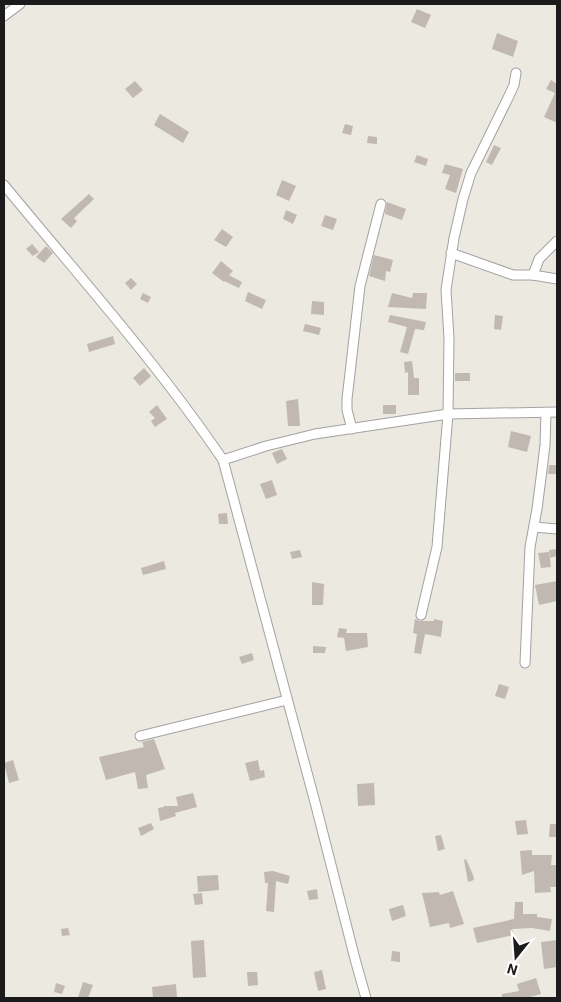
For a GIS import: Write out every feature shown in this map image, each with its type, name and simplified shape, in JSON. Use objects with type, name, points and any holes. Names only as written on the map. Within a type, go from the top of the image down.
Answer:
[{"type":"street","points":[[4,16],[20,4]]},
{"type":"street","points":[[421,615],[437,547],[448,414],[449,338],[446,290],[451,253],[471,173],[514,85],[516,73]]},
{"type":"street","points":[[4,185],[180,401],[223,460],[366,998]]},
{"type":"street","points":[[352,429],[347,410],[347,399],[360,286],[381,204]]},
{"type":"street","points":[[533,275],[539,259],[557,241]]},
{"type":"street","points":[[451,253],[513,275],[533,275],[557,279]]},
{"type":"street","points":[[223,460],[266,446],[315,434],[448,414],[557,412]]},
{"type":"street","points":[[525,663],[530,547],[545,445],[546,413]]},
{"type":"street","points":[[534,527],[557,529]]},
{"type":"street","points":[[140,736],[287,700]]},
{"type":"building","points":[[417,9],[431,15],[425,28],[411,22]]},
{"type":"building","points":[[497,33],[518,41],[513,57],[492,49]]},
{"type":"building","points":[[551,80],[557,84],[557,123],[544,117],[555,93],[546,89]]},
{"type":"building","points":[[135,81],[143,90],[133,98],[125,89]]},
{"type":"building","points":[[160,114],[189,132],[183,143],[154,125]]},
{"type":"building","points":[[345,124],[353,126],[351,135],[342,133]]},
{"type":"building","points":[[368,136],[377,137],[377,144],[367,143]]},
{"type":"building","points":[[494,145],[501,148],[492,165],[486,162]]},
{"type":"building","points":[[417,155],[428,159],[426,166],[414,162]]},
{"type":"building","points":[[445,164],[463,169],[456,193],[445,189],[450,175],[442,173]]},
{"type":"building","points":[[282,180],[296,186],[289,201],[276,195]]},
{"type":"building","points":[[89,194],[94,199],[74,218],[77,221],[71,228],[61,219]]},
{"type":"building","points":[[387,202],[406,209],[402,220],[385,214]]},
{"type":"building","points":[[286,210],[297,215],[293,224],[283,219]]},
{"type":"building","points":[[325,215],[337,219],[333,230],[321,226]]},
{"type":"building","points":[[222,229],[233,237],[226,247],[214,240]]},
{"type":"building","points":[[32,244],[39,252],[33,256],[26,249]]},
{"type":"building","points":[[46,246],[53,253],[44,263],[36,257]]},
{"type":"building","points":[[374,255],[393,260],[390,272],[386,271],[385,281],[369,276]]},
{"type":"building","points":[[221,261],[233,271],[229,275],[242,282],[239,288],[224,282],[212,273]]},
{"type":"building","points":[[131,278],[137,284],[131,290],[125,283]]},
{"type":"building","points":[[248,292],[266,300],[262,309],[245,301]]},
{"type":"building","points":[[143,293],[151,297],[148,303],[140,299]]},
{"type":"building","points":[[392,293],[412,298],[413,293],[427,293],[426,309],[388,307]]},
{"type":"building","points":[[312,301],[324,302],[324,315],[311,314]]},
{"type":"building","points":[[390,315],[426,322],[424,330],[415,329],[408,354],[400,352],[407,327],[388,322]]},
{"type":"building","points":[[495,315],[503,316],[501,330],[494,329]]},
{"type":"building","points":[[305,324],[321,328],[319,335],[303,331]]},
{"type":"building","points":[[113,336],[115,344],[89,352],[87,344]]},
{"type":"building","points":[[412,361],[414,378],[419,378],[419,395],[408,395],[408,372],[405,373],[404,362]]},
{"type":"building","points":[[144,368],[151,376],[140,386],[133,378]]},
{"type":"building","points":[[455,373],[470,373],[470,381],[455,381]]},
{"type":"building","points":[[298,399],[300,426],[288,426],[286,401]]},
{"type":"building","points":[[157,405],[167,419],[155,427],[151,421],[155,418],[149,412]]},
{"type":"building","points":[[383,405],[396,405],[396,414],[383,414]]},
{"type":"building","points":[[511,431],[531,436],[527,452],[508,447]]},
{"type":"building","points":[[282,449],[287,459],[277,464],[272,453]]},
{"type":"building","points":[[549,465],[557,465],[557,474],[548,474]]},
{"type":"building","points":[[272,480],[277,495],[266,499],[260,484]]},
{"type":"building","points":[[227,513],[228,524],[219,524],[218,514]]},
{"type":"building","points":[[557,549],[557,556],[550,558],[549,550]]},
{"type":"building","points":[[300,550],[302,557],[292,559],[290,552]]},
{"type":"building","points":[[549,552],[551,567],[541,568],[538,553]]},
{"type":"building","points":[[164,561],[166,569],[143,575],[141,568]]},
{"type":"building","points":[[557,581],[557,601],[539,605],[535,585]]},
{"type":"building","points":[[312,582],[324,584],[323,605],[312,605]]},
{"type":"building","points":[[415,619],[420,621],[434,621],[434,619],[443,621],[441,637],[425,634],[421,654],[414,653],[417,634],[413,633]]},
{"type":"building","points":[[339,628],[347,629],[346,633],[367,633],[368,647],[346,651],[344,638],[337,637]]},
{"type":"building","points":[[313,646],[326,647],[325,653],[313,653]]},
{"type":"building","points":[[252,653],[254,660],[242,664],[239,657]]},
{"type":"building","points":[[499,684],[509,687],[505,699],[495,696]]},
{"type":"building","points":[[154,739],[165,769],[146,775],[148,788],[138,789],[135,772],[106,780],[99,757],[144,747],[142,742]]},
{"type":"building","points":[[13,760],[19,780],[9,783],[4,763]]},
{"type":"building","points":[[258,760],[260,771],[264,770],[265,777],[250,781],[245,763]]},
{"type":"building","points":[[374,783],[375,805],[358,806],[357,784]]},
{"type":"building","points":[[193,793],[197,807],[175,813],[176,816],[160,821],[158,808],[178,806],[176,797]]},
{"type":"building","points":[[526,820],[528,834],[517,835],[515,821]]},
{"type":"building","points":[[151,823],[154,829],[141,836],[138,828]]},
{"type":"building","points":[[550,824],[557,824],[557,837],[549,837]]},
{"type":"building","points":[[441,835],[445,849],[438,851],[435,836]]},
{"type":"building","points":[[532,850],[532,855],[552,855],[551,865],[557,865],[557,887],[550,887],[551,892],[535,893],[534,871],[522,875],[520,851]]},
{"type":"building","points":[[466,859],[474,880],[468,882],[464,860]]},
{"type":"building","points":[[273,871],[290,876],[288,884],[276,881],[274,912],[266,911],[268,883],[265,883],[264,872]]},
{"type":"building","points":[[218,875],[219,890],[198,892],[197,876]]},
{"type":"building","points":[[317,889],[318,899],[309,900],[307,891]]},
{"type":"building","points":[[453,891],[464,924],[450,928],[449,923],[430,927],[422,893],[439,892],[440,895]]},
{"type":"building","points":[[202,893],[203,904],[195,905],[193,894]]},
{"type":"building","points":[[515,902],[523,902],[523,914],[537,914],[537,917],[552,919],[550,931],[532,928],[512,929],[514,935],[477,943],[473,928],[514,919]]},
{"type":"building","points":[[403,905],[406,916],[392,921],[389,909]]},
{"type":"building","points":[[68,928],[70,935],[62,936],[61,929]]},
{"type":"building","points":[[204,940],[206,977],[193,978],[191,941]]},
{"type":"building","points":[[557,940],[557,967],[544,969],[541,942]]},
{"type":"building","points":[[392,951],[400,952],[400,962],[391,961]]},
{"type":"building","points":[[322,970],[326,989],[318,991],[314,972]]},
{"type":"building","points":[[247,972],[257,972],[258,985],[248,986]]},
{"type":"building","points":[[536,978],[541,994],[526,998],[502,998],[502,994],[519,991],[517,984]]},
{"type":"building","points":[[83,982],[93,985],[88,998],[78,998]]},
{"type":"building","points":[[56,983],[65,986],[62,994],[54,992]]},
{"type":"building","points":[[176,984],[177,998],[153,998],[152,987]]}]
